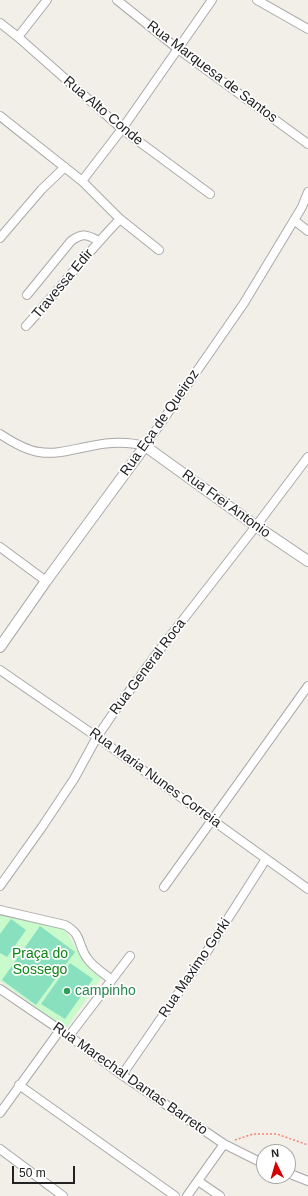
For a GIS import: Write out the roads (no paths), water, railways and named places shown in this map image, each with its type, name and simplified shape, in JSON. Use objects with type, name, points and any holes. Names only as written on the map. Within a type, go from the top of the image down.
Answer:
[{"type":"street","points":[[18,37],[47,0]]},
{"type":"street","name":"Rua Marquesa de Santos","points":[[117,0],[178,49],[308,144]]},
{"type":"street","points":[[82,181],[122,129],[212,0]]},
{"type":"street","points":[[257,0],[308,28]]},
{"type":"street","name":"Rua Alto Conde","points":[[0,23],[18,37],[122,129],[210,194]]},
{"type":"street","points":[[0,116],[82,181],[120,219],[159,250]]},
{"type":"street","points":[[0,238],[42,190],[65,167]]},
{"type":"street","name":"Rua Eça de Queiroz","points":[[0,647],[46,581],[145,446],[244,303],[302,207],[308,192]]},
{"type":"street","name":"Travessa Edir","points":[[26,326],[99,241],[120,219]]},
{"type":"street","points":[[294,220],[308,231]]},
{"type":"street","name":"Travessa Edir","points":[[28,296],[70,241],[80,235],[88,235],[99,241]]},
{"type":"street","points":[[0,434],[24,448],[39,452],[64,452],[118,442],[133,442],[145,446]]},
{"type":"street","name":"Rua Frei Antonio","points":[[145,446],[256,526],[308,561]]},
{"type":"street","name":"Rua General Roca","points":[[0,886],[74,779],[97,737],[114,712],[308,456]]},
{"type":"street","points":[[0,547],[46,581]]},
{"type":"street","name":"Rua Maria Nunes Correia","points":[[0,670],[97,737],[308,888]]},
{"type":"street","points":[[164,887],[213,820],[285,716],[308,686]]},
{"type":"street","name":"Rua Maximo Gorki","points":[[122,1075],[206,953],[266,859]]},
{"type":"street","points":[[0,910],[64,925],[73,930],[77,934],[83,952],[88,959],[111,979]]},
{"type":"street","points":[[69,1036],[130,956]]},
{"type":"street","name":"Rua Marechal Dantas Barreto","points":[[0,989],[69,1036],[122,1075],[224,1144],[256,1160]]},
{"type":"street","points":[[0,1113],[60,1030]]},
{"type":"street","points":[[19,1085],[175,1196]]},
{"type":"street","points":[[187,1196],[224,1144]]},
{"type":"street","points":[[0,1149],[63,1196]]},
{"type":"street","points":[[296,1176],[308,1181]]},
{"type":"street","points":[[198,1181],[220,1196]]},
{"type":"place","name":"campinho","points":[[67,991]]},
{"type":"park label","name":"Praça do Sossego","points":[[40,962]]}]
